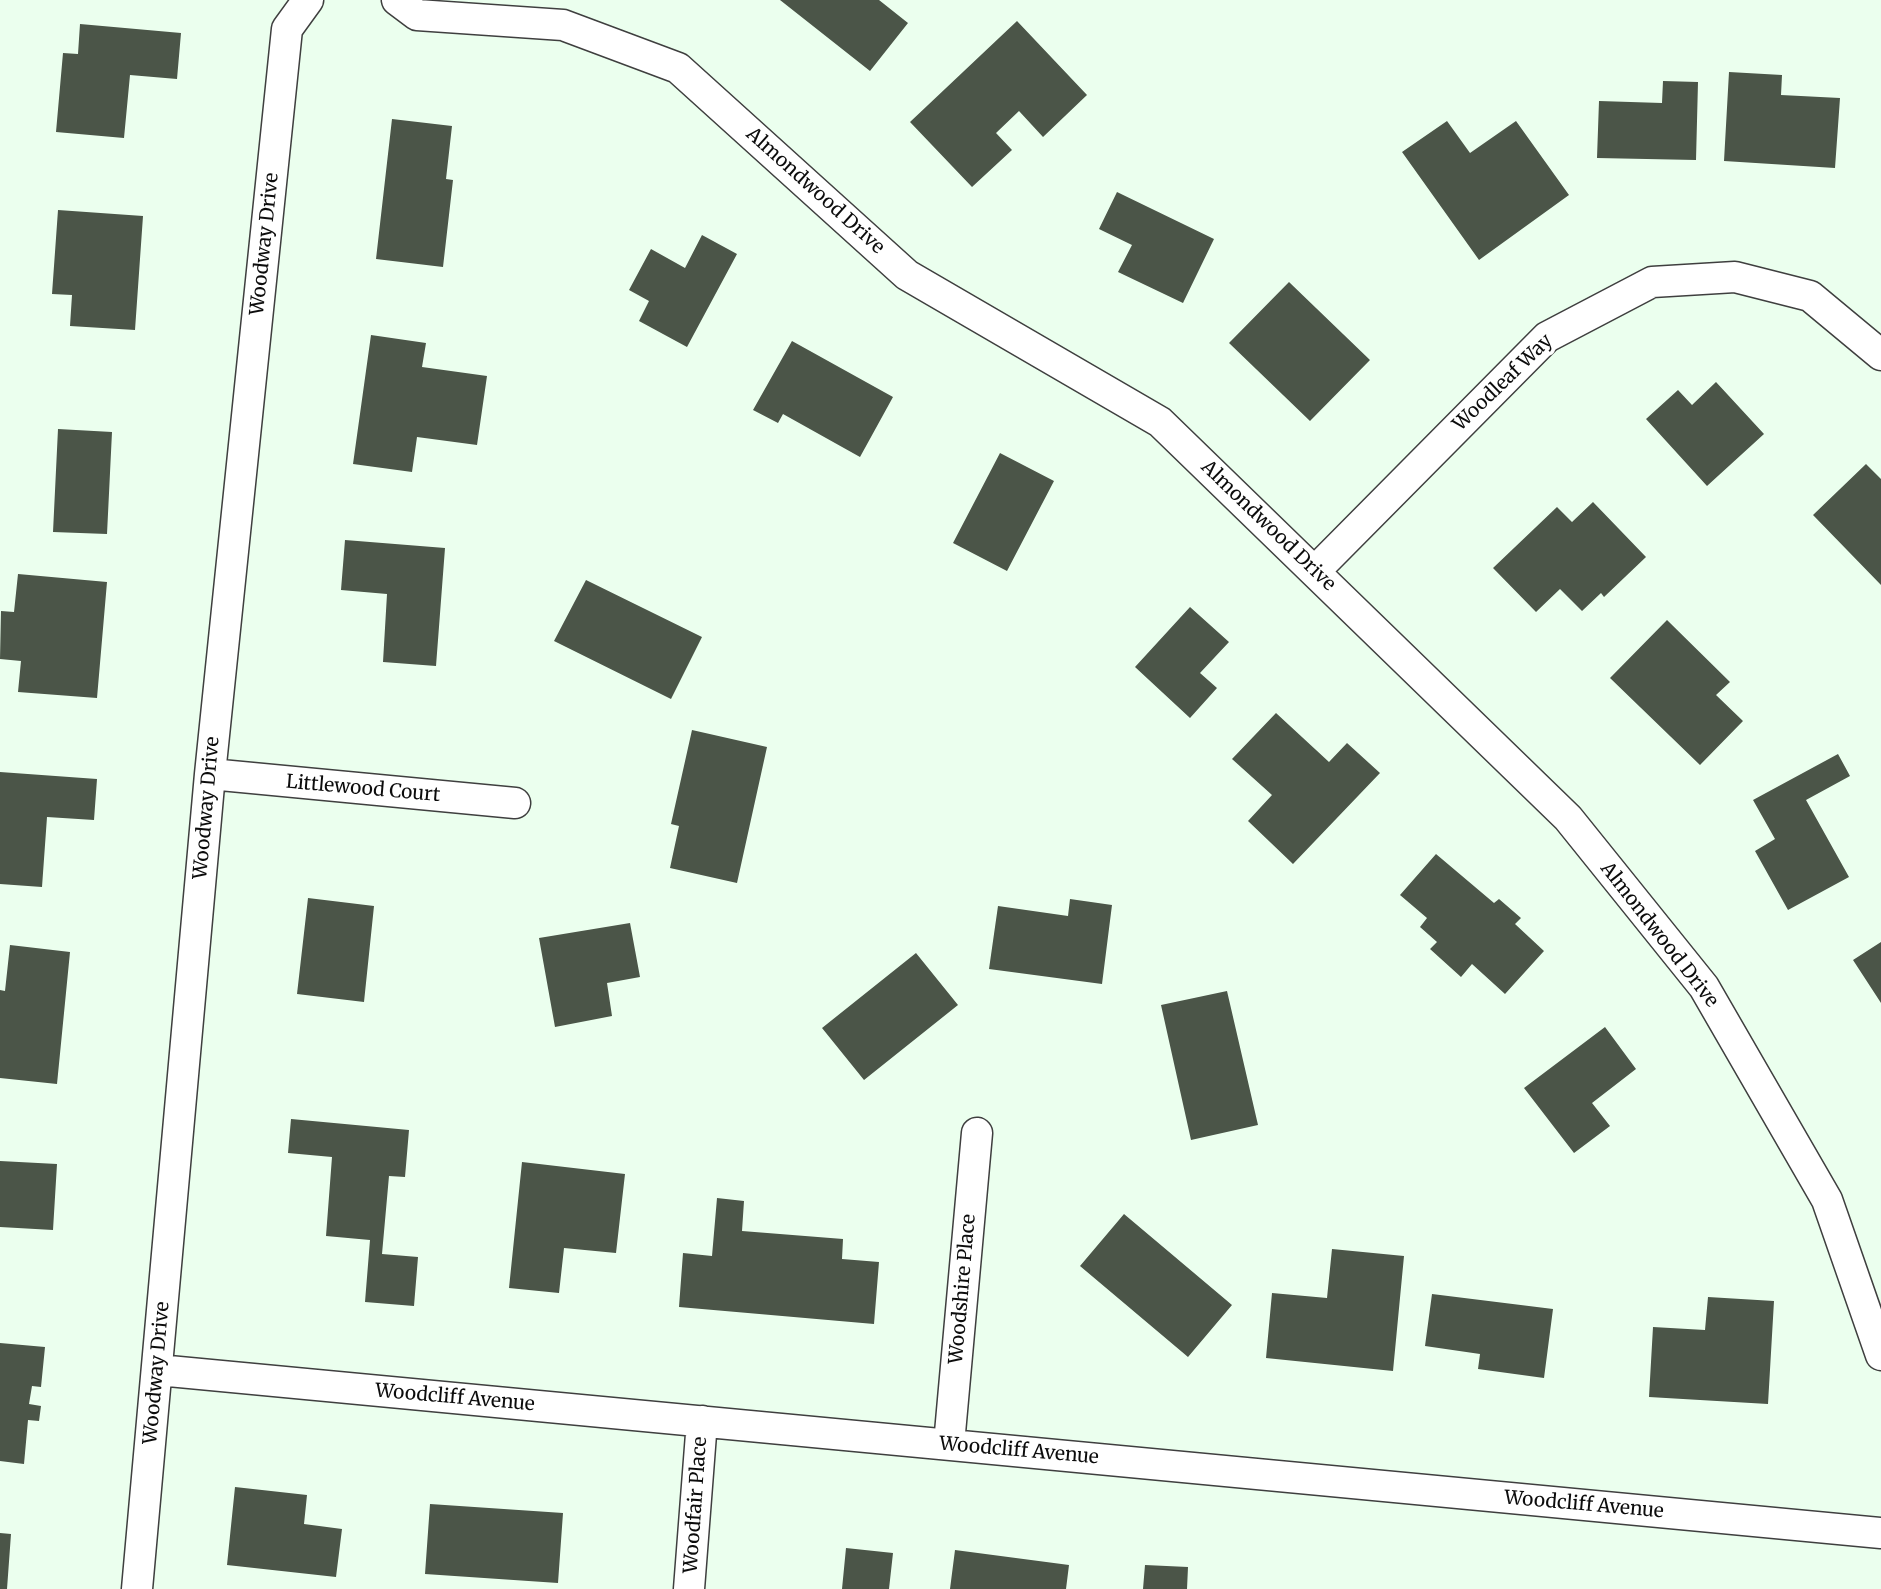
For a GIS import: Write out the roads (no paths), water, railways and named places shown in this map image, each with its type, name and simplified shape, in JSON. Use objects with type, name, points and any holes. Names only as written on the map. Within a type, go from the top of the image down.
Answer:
[{"type":"street","name":"Woodway Drive","points":[[138,1589],[210,774],[287,29],[308,0]]},
{"type":"street","name":"Almondwood Drive","points":[[397,0],[417,15],[563,25],[678,68],[907,275],[1160,422],[1568,818],[1704,987],[1826,1200],[1881,1355]]},
{"type":"street","name":"Woodleaf Way","points":[[1315,571],[1547,337],[1652,282],[1735,277],[1810,296],[1881,355]]},
{"type":"street","name":"Littlewood Court","points":[[210,774],[515,803]]},
{"type":"street","name":"Woodshire Place","points":[[949,1444],[977,1133]]},
{"type":"street","name":"Woodcliff Avenue","points":[[158,1370],[1881,1533]]},
{"type":"street","name":"Woodfair Place","points":[[690,1589],[702,1421]]}]
